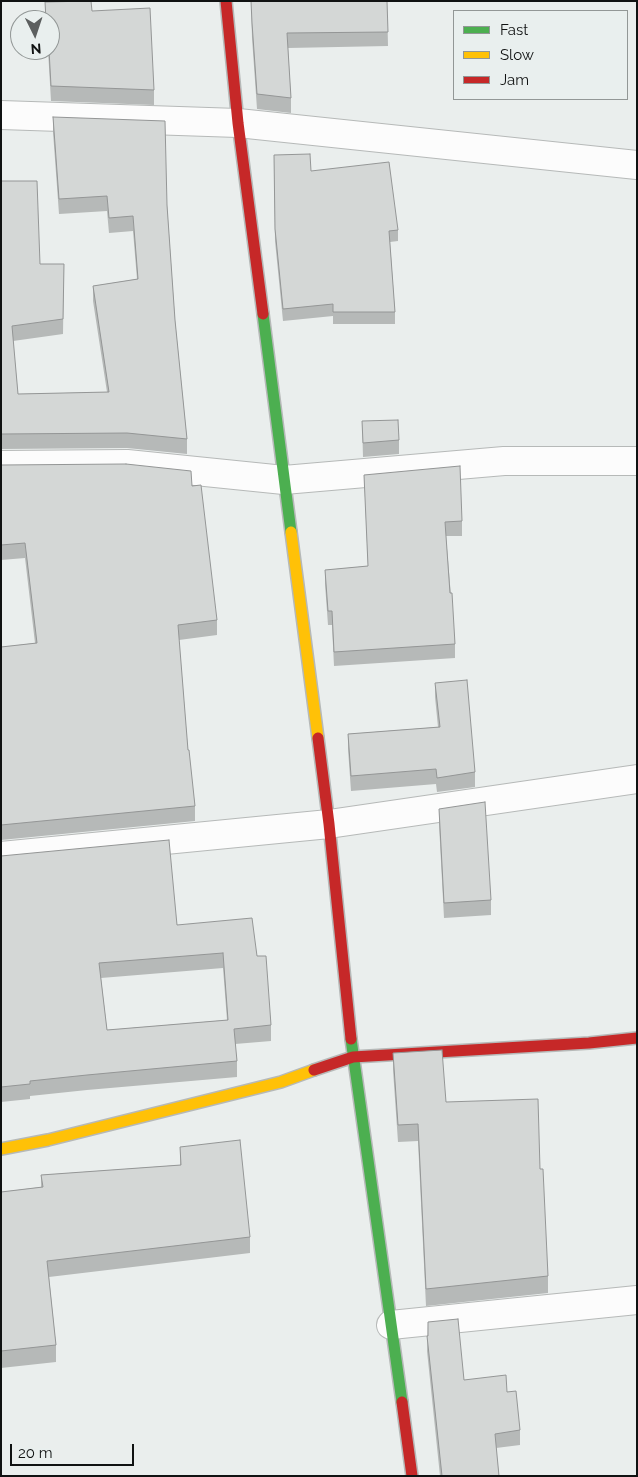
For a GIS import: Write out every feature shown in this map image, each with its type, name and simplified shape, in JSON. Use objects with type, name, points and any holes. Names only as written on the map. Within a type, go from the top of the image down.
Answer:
[{"type":"main road","points":[[226,1],[238,123],[329,824],[354,1057],[412,1476]]},
{"type":"main road","points":[[1,1149],[57,1138],[281,1082],[354,1057],[588,1043],[637,1038]]},
{"type":"street","points":[[1,115],[238,123],[637,164]]},
{"type":"street","points":[[1,465],[127,464],[284,480],[504,461],[637,461]]},
{"type":"street","points":[[1,856],[329,824],[637,779]]},
{"type":"street","points":[[391,1325],[637,1300]]},
{"type":"building","points":[[91,1],[92,11],[150,8],[154,90],[51,86],[50,60],[60,60],[60,10],[45,10],[45,2]]},
{"type":"building","points":[[251,1],[387,1],[388,32],[287,33],[291,98],[257,94]]},
{"type":"building","points":[[53,117],[165,121],[167,205],[175,320],[187,439],[127,433],[1,434],[1,181],[37,181],[40,264],[64,264],[63,319],[12,326],[18,394],[109,392],[93,286],[138,279],[133,216],[109,218],[107,196],[59,199]]},
{"type":"building","points":[[310,154],[311,171],[389,162],[398,230],[389,231],[395,312],[333,312],[333,304],[283,309],[275,229],[274,155]]},
{"type":"building","points":[[398,420],[399,440],[363,443],[362,421]]},
{"type":"building","points":[[126,464],[191,471],[192,486],[201,485],[217,620],[178,625],[188,750],[195,806],[1,825],[1,647],[37,643],[25,543],[1,545],[1,465]]},
{"type":"building","points":[[460,466],[462,521],[445,522],[455,644],[334,652],[332,611],[328,611],[325,570],[368,566],[364,475]]},
{"type":"building","points":[[467,680],[475,772],[437,778],[436,769],[351,776],[348,734],[440,727],[435,683]]},
{"type":"building","points":[[485,802],[491,900],[444,903],[439,809]]},
{"type":"building","points":[[169,840],[177,925],[252,918],[257,956],[266,956],[271,1025],[234,1029],[237,1061],[30,1081],[30,1084],[1,1087],[1,856]],"holes":[[[223,953],[228,1020],[107,1030],[99,963]]]},
{"type":"building","points":[[442,1050],[446,1102],[538,1099],[540,1169],[543,1169],[548,1276],[426,1289],[418,1124],[398,1125],[393,1053]]},
{"type":"building","points":[[240,1140],[250,1237],[47,1261],[56,1345],[1,1351],[1,1192],[43,1187],[41,1175],[181,1165],[180,1147]]},
{"type":"building","points":[[458,1319],[464,1380],[506,1375],[507,1392],[516,1391],[520,1430],[495,1434],[499,1476],[442,1476],[427,1336],[428,1322]]},
{"type":"traffic: fast","points":[[263,314],[291,532]]},
{"type":"traffic: fast","points":[[351,1039],[402,1402]]},
{"type":"traffic: slow","points":[[291,532],[318,738]]},
{"type":"traffic: slow","points":[[1,1149],[48,1140],[281,1082],[314,1070]]},
{"type":"traffic: jam","points":[[226,1],[238,123],[263,314]]},
{"type":"traffic: jam","points":[[318,738],[329,824],[351,1039]]},
{"type":"traffic: jam","points":[[314,1070],[353,1057],[589,1043],[637,1038]]},
{"type":"traffic: jam","points":[[402,1402],[412,1476]]}]
